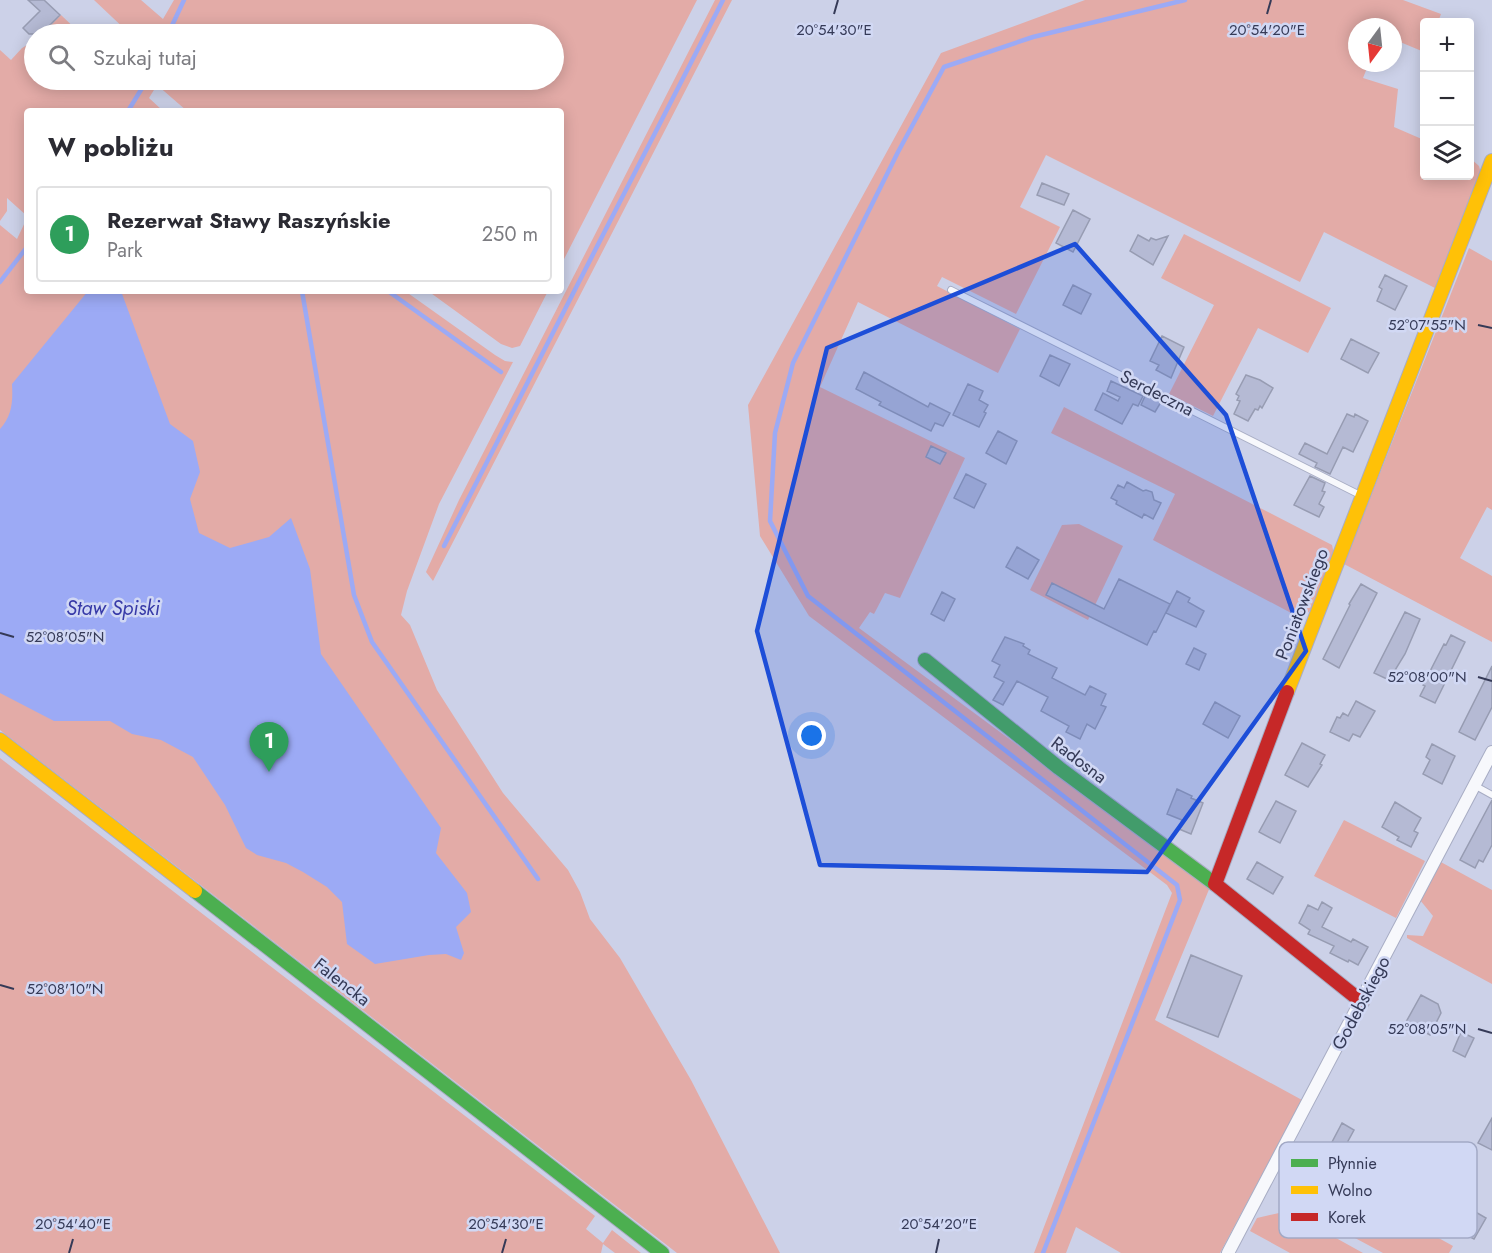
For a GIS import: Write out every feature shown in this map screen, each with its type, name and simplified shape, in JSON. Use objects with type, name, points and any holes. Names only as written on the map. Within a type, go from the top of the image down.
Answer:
[{"type":"street","name":"Poniatowskiego","points":[[1215,884],[1229,842],[1492,161]]},
{"type":"street","name":"Radosna","points":[[925,660],[1059,768],[1215,884]]},
{"type":"street","name":"Falencka","points":[[0,740],[662,1253]]},
{"type":"street","name":"Godebskiego","points":[[1287,1142],[1492,752]]},
{"type":"street","points":[[1215,884],[1362,1002]]},
{"type":"street","name":"Godebskiego","points":[[1228,1253],[1279,1157]]},
{"type":"lane","name":"Serdeczna","points":[[951,290],[1363,497]]},
{"type":"lane","points":[[1474,786],[1492,795]]},
{"type":"highlighted area","points":[[1075,244],[1226,415],[1306,651],[1147,872],[820,865],[757,631],[827,348]]},
{"type":"shaded area","points":[[94,0],[141,0],[163,19],[174,0],[697,0],[564,259],[564,108],[184,108],[163,90],[564,90],[564,24],[119,24]]},
{"type":"shaded area","points":[[715,0],[732,0],[433,581],[426,572],[459,500]]},
{"type":"shaded area","points":[[1085,0],[1403,0],[1441,14],[1440,18],[1420,18],[1420,50],[1402,43],[1402,18],[1348,18],[1348,72],[1365,72],[1363,78],[1398,89],[1394,127],[1420,138],[1420,180],[1474,180],[1474,162],[1479,166],[1481,173],[1435,288],[1324,232],[1300,282],[1046,155],[1020,207],[1060,227],[1016,314],[942,277],[937,286],[1020,329],[998,373],[858,302],[820,387],[965,458],[900,598],[885,593],[874,614],[870,612],[859,628],[1210,887],[1155,1020],[1302,1100],[1220,1253],[1121,1253],[1076,1227],[1066,1253],[1034,1253],[1172,893],[1167,885],[809,616],[760,536],[748,405],[941,53]]},
{"type":"shaded area","points":[[61,15],[70,24],[52,24]]},
{"type":"shaded area","points":[[24,47],[24,90],[154,90],[149,98],[160,108],[24,108],[24,213],[7,198],[7,211],[0,221],[0,50],[11,60]]},
{"type":"shaded area","points":[[24,224],[24,294],[409,294],[495,355],[505,361],[513,362],[439,504],[407,591],[401,615],[410,625],[437,690],[503,793],[568,870],[580,892],[590,919],[620,958],[691,1080],[780,1253],[677,1253],[0,730],[0,225],[17,239]]},
{"type":"shaded area","points":[[1184,234],[1331,308],[1308,353],[1258,328],[1213,416],[1169,394],[1214,305],[1161,278]]},
{"type":"shaded area","points":[[1469,248],[1492,261],[1492,510],[1487,507],[1460,558],[1492,576],[1492,642],[1344,564]]},
{"type":"shaded area","points":[[432,294],[546,294],[520,346],[512,348],[501,344]]},
{"type":"shaded area","points":[[1064,407],[1332,545],[1334,554],[1312,608],[1307,614],[1293,614],[1153,540],[1175,494],[1051,433]]},
{"type":"shaded area","points":[[1079,524],[1123,546],[1088,620],[1030,590],[1062,525]]},
{"type":"shaded area","points":[[0,758],[595,1216],[586,1229],[603,1243],[612,1230],[641,1253],[615,1253],[603,1244],[601,1253],[0,1253]]},
{"type":"shaded area","points":[[1344,820],[1425,861],[1396,918],[1314,876]]},
{"type":"shaded area","points":[[1439,861],[1492,890],[1492,984],[1407,938],[1407,935],[1423,936],[1433,916],[1420,900]]},
{"type":"shaded area","points":[[1279,1213],[1279,1238],[1336,1238],[1363,1253],[1290,1253],[1250,1231],[1257,1218]]},
{"type":"shaded area","points":[[1355,1238],[1439,1238],[1453,1246],[1449,1253],[1383,1253]]},
{"type":"water","name":"Staw Spiski","points":[[86,294],[122,294],[170,424],[193,441],[200,472],[190,499],[199,533],[230,548],[269,537],[291,518],[310,569],[321,654],[441,828],[436,853],[467,893],[471,912],[456,927],[464,953],[461,960],[446,954],[375,964],[347,944],[342,902],[327,887],[286,863],[257,855],[246,848],[225,805],[193,757],[161,740],[132,734],[110,721],[54,721],[0,693],[0,429],[11,408],[12,384]]},
{"type":"building","points":[[28,0],[44,0],[60,15],[51,24],[27,24],[40,11]]},
{"type":"building","points":[[1042,183],[1069,194],[1064,205],[1037,195]]},
{"type":"building","points":[[1073,210],[1090,219],[1073,252],[1056,243]]},
{"type":"building","points":[[1138,235],[1149,241],[1151,238],[1156,240],[1168,236],[1153,265],[1130,251]]},
{"type":"building","points":[[1385,275],[1407,286],[1395,310],[1377,301],[1382,289],[1379,287]]},
{"type":"building","points":[[1073,285],[1091,294],[1081,314],[1063,305]]},
{"type":"building","points":[[1162,336],[1184,347],[1171,378],[1156,370],[1159,365],[1150,361]]},
{"type":"building","points":[[1351,339],[1379,353],[1368,373],[1341,359]]},
{"type":"building","points":[[1050,355],[1070,364],[1059,386],[1040,376]]},
{"type":"building","points":[[864,372],[928,407],[930,403],[950,413],[943,426],[935,423],[931,431],[879,405],[881,402],[856,389]]},
{"type":"building","points":[[1246,375],[1273,388],[1262,408],[1260,406],[1258,410],[1255,409],[1248,421],[1234,414],[1240,401],[1237,400],[1239,396],[1236,394]]},
{"type":"building","points":[[1111,381],[1143,396],[1138,406],[1133,404],[1122,424],[1095,410],[1103,393],[1118,401],[1120,397],[1107,391]]},
{"type":"building","points":[[968,384],[983,391],[979,400],[988,405],[979,427],[953,415]]},
{"type":"building","points":[[1146,394],[1161,402],[1155,412],[1141,405]]},
{"type":"building","points":[[1347,414],[1354,417],[1355,414],[1368,421],[1353,452],[1343,447],[1330,474],[1315,467],[1317,463],[1299,454],[1305,443],[1327,454]]},
{"type":"building","points":[[998,431],[1017,441],[1006,464],[986,453]]},
{"type":"building","points":[[931,446],[946,453],[940,464],[926,457]]},
{"type":"building","points":[[966,474],[986,484],[974,508],[954,498]]},
{"type":"building","points":[[1310,476],[1325,483],[1322,491],[1325,492],[1319,504],[1324,507],[1319,517],[1294,505]]},
{"type":"building","points":[[1127,482],[1143,491],[1152,492],[1154,500],[1161,503],[1153,519],[1144,514],[1142,518],[1116,504],[1117,501],[1111,498],[1118,485],[1124,488]]},
{"type":"building","points":[[1017,547],[1039,560],[1028,579],[1006,567]]},
{"type":"building","points":[[1119,579],[1170,604],[1147,645],[1046,595],[1052,583],[1104,609]]},
{"type":"building","points":[[1361,584],[1377,593],[1339,668],[1323,659]]},
{"type":"building","points":[[1177,591],[1190,598],[1188,602],[1204,611],[1196,627],[1166,613]]},
{"type":"building","points":[[942,592],[955,599],[944,621],[931,614]]},
{"type":"building","points":[[1405,612],[1420,619],[1405,654],[1389,680],[1374,673]]},
{"type":"building","points":[[1451,635],[1465,642],[1435,703],[1420,696],[1425,686],[1423,685]]},
{"type":"building","points":[[1005,637],[1024,644],[1023,646],[1030,650],[1028,654],[1057,668],[1052,678],[1085,695],[1090,686],[1106,694],[1101,705],[1106,707],[1095,729],[1087,724],[1080,739],[1066,732],[1069,726],[1041,711],[1048,697],[1017,681],[1003,705],[993,700],[1004,682],[994,677],[1000,665],[992,661]]},
{"type":"building","points":[[1194,648],[1206,654],[1199,670],[1186,664]]},
{"type":"building","points":[[1492,666],[1492,707],[1475,740],[1459,732]]},
{"type":"building","points":[[1356,701],[1375,711],[1360,737],[1353,734],[1349,741],[1330,732],[1337,717],[1340,718],[1343,713],[1348,716]]},
{"type":"building","points":[[1215,702],[1240,716],[1228,738],[1203,724]]},
{"type":"building","points":[[1302,743],[1325,755],[1320,764],[1322,765],[1308,787],[1285,775]]},
{"type":"building","points":[[1432,744],[1455,756],[1442,784],[1423,774],[1430,760],[1426,757]]},
{"type":"building","points":[[1177,789],[1203,803],[1191,834],[1179,829],[1182,820],[1167,814]]},
{"type":"building","points":[[1492,800],[1492,845],[1483,862],[1479,860],[1475,868],[1460,860]]},
{"type":"building","points":[[1276,801],[1296,811],[1280,843],[1259,832]]},
{"type":"building","points":[[1395,802],[1421,818],[1414,831],[1418,833],[1411,847],[1397,840],[1399,837],[1382,827]]},
{"type":"building","points":[[1257,862],[1283,877],[1273,894],[1247,879]]},
{"type":"building","points":[[1322,902],[1332,908],[1322,927],[1351,942],[1353,939],[1368,947],[1358,965],[1330,953],[1334,946],[1308,934],[1310,930],[1299,923],[1308,905],[1318,910]]},
{"type":"building","points":[[1191,955],[1242,976],[1218,1037],[1167,1017]]},
{"type":"building","points":[[1421,995],[1438,1004],[1441,1013],[1430,1035],[1406,1022]]},
{"type":"building","points":[[1461,1032],[1474,1038],[1465,1057],[1453,1051]]},
{"type":"building","points":[[1492,1118],[1492,1150],[1478,1143]]},
{"type":"building","points":[[1342,1123],[1354,1130],[1348,1142],[1332,1142]]},
{"type":"building","points":[[1477,1213],[1486,1218],[1477,1234]]},
{"type":"waterway","points":[[173,24],[184,0]]},
{"type":"waterway","points":[[444,546],[723,0]]},
{"type":"waterway","points":[[1043,1253],[1180,900],[1177,885],[808,596],[770,521],[775,433],[793,363],[898,152],[944,67],[1033,37],[1185,0]]},
{"type":"waterway","points":[[130,108],[141,90]]},
{"type":"waterway","points":[[0,282],[24,251]]},
{"type":"waterway","points":[[303,294],[354,595],[372,642],[538,879]]},
{"type":"waterway","points":[[392,294],[501,372]]},
{"type":"traffic: fast","points":[[925,660],[1059,768],[1215,884]]},
{"type":"traffic: fast","points":[[195,891],[662,1253]]},
{"type":"traffic: slow","points":[[1287,692],[1492,161]]},
{"type":"traffic: slow","points":[[0,740],[195,891]]},
{"type":"traffic: jam","points":[[1287,692],[1215,884],[1362,1002]]},
{"type":"place","name":"Rezerwat Stawy Raszyńskie","points":[[269,772]]}]
